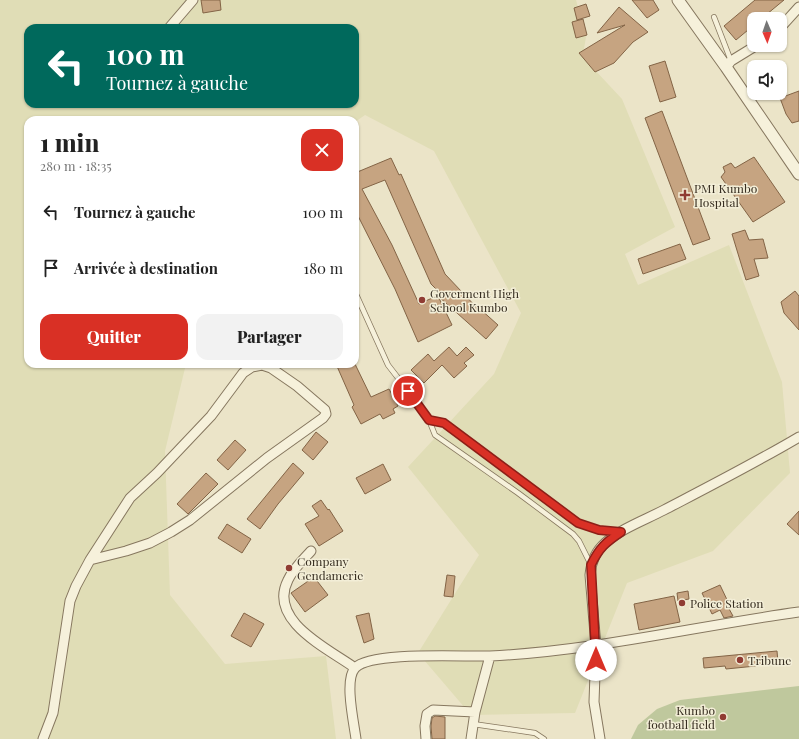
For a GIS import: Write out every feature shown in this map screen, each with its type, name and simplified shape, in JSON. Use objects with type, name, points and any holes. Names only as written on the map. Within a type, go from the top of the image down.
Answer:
[{"type":"street","points":[[172,24],[193,0]]},
{"type":"street","points":[[678,0],[729,64],[799,174]]},
{"type":"street","points":[[787,20],[799,7]]},
{"type":"street","points":[[729,64],[747,52]]},
{"type":"street","points":[[43,739],[49,726],[54,707],[70,601],[90,560],[130,498],[158,473],[211,416],[243,373],[250,368]]},
{"type":"street","points":[[90,560],[150,543],[190,520],[267,458],[323,418],[326,414],[325,410],[297,386],[271,368]]},
{"type":"street","points":[[600,739],[594,702],[596,646],[590,575],[591,565],[597,552],[605,543],[621,532],[719,482],[799,437]]},
{"type":"street","points":[[311,551],[288,580],[284,598],[285,607],[295,625],[303,632],[355,668]]},
{"type":"street","points":[[356,739],[351,702],[352,674],[355,668],[374,659],[412,656],[490,656],[596,646],[661,633],[799,612]]},
{"type":"street","points":[[471,739],[475,712],[490,656]]},
{"type":"street","points":[[426,739],[425,726],[427,714],[433,710],[475,712]]},
{"type":"lane","points":[[714,18],[729,64]]},
{"type":"lane","points":[[359,301],[388,365],[429,420],[434,435],[518,493],[573,534],[579,541],[591,565]]},
{"type":"lane","points":[[429,420],[444,423],[578,523],[599,530],[621,532]]},
{"type":"lane","points":[[473,724],[535,733],[544,739]]},
{"type":"shaded area","points":[[0,0],[576,0],[586,37],[583,55],[580,54],[622,99],[675,227],[625,254],[638,285],[729,245],[782,382],[790,473],[713,551],[627,583],[575,713],[471,715],[418,653],[479,555],[408,467],[494,374],[521,313],[434,151],[365,115],[359,119],[359,116],[24,116],[24,368],[185,368],[165,451],[170,595],[225,664],[326,656],[336,739],[0,739]]},
{"type":"green space","name":"Kumbo football field","points":[[799,686],[799,739],[631,739],[638,725],[657,709],[680,700]]},
{"type":"building","points":[[201,0],[220,0],[221,10],[203,13]]},
{"type":"building","points":[[632,0],[653,0],[659,10],[647,18]]},
{"type":"building","points":[[755,0],[784,0],[769,12],[747,12],[747,31],[736,40],[724,26]]},
{"type":"building","points":[[586,4],[590,16],[577,20],[574,8]]},
{"type":"building","points":[[619,7],[648,32],[633,42],[614,63],[595,72],[579,53],[625,25],[597,33]]},
{"type":"building","points":[[583,19],[587,35],[576,38],[572,22]]},
{"type":"building","points":[[665,61],[676,97],[660,102],[649,66]]},
{"type":"building","points":[[799,91],[799,121],[792,123],[786,114],[781,100],[787,100],[787,95]]},
{"type":"building","points":[[662,111],[710,239],[693,245],[645,118]]},
{"type":"building","points":[[754,157],[785,202],[753,222],[721,177],[725,172],[723,167],[731,163],[735,168]]},
{"type":"building","points":[[391,158],[399,175],[401,174],[445,274],[478,309],[479,308],[498,325],[486,339],[438,296],[452,325],[418,342],[395,289],[359,218],[359,171]],"holes":[[[385,180],[431,284],[441,294],[419,304],[392,245],[362,189]]]},
{"type":"building","points":[[745,230],[749,240],[763,239],[768,258],[754,259],[759,276],[746,280],[732,234]]},
{"type":"building","points":[[680,244],[686,259],[643,274],[638,259]]},
{"type":"building","points":[[795,291],[799,296],[799,330],[784,313],[781,302]]},
{"type":"building","points":[[449,347],[457,356],[466,347],[474,355],[464,363],[467,366],[454,378],[442,365],[424,383],[411,370],[428,354],[434,361]]},
{"type":"building","points":[[338,368],[357,368],[371,397],[389,389],[398,406],[393,409],[395,413],[383,419],[380,414],[361,424],[352,407],[354,405]]},
{"type":"building","points":[[316,432],[328,442],[313,460],[302,450]]},
{"type":"building","points":[[235,440],[246,450],[228,470],[217,460]]},
{"type":"building","points":[[293,463],[304,473],[278,504],[260,529],[247,519]]},
{"type":"building","points":[[383,464],[391,480],[365,494],[356,478]]},
{"type":"building","points":[[206,473],[218,484],[188,514],[177,504]]},
{"type":"building","points":[[321,500],[328,510],[329,509],[343,531],[319,546],[305,524],[319,516],[312,506]]},
{"type":"building","points":[[799,511],[799,535],[787,524]]},
{"type":"building","points":[[227,524],[251,539],[242,553],[218,538]]},
{"type":"building","points":[[447,575],[455,576],[453,597],[444,596]]},
{"type":"building","points":[[314,577],[328,595],[305,612],[291,593]]},
{"type":"building","points":[[720,585],[733,616],[724,618],[720,610],[712,614],[702,593]]},
{"type":"building","points":[[688,591],[689,599],[678,601],[677,593]]},
{"type":"building","points":[[674,596],[680,622],[639,630],[634,604]]},
{"type":"building","points":[[244,613],[264,624],[251,647],[231,636]]},
{"type":"building","points":[[369,613],[374,639],[364,643],[356,616]]},
{"type":"building","name":"Tribune","points":[[777,651],[778,662],[726,669],[725,666],[704,668],[703,658]]},
{"type":"building","points":[[435,716],[445,717],[445,739],[432,739],[432,718]]},
{"type":"place","name":"PMI Kumbo Hospital","points":[[685,195]]},
{"type":"place","name":"Goverment High School Kumbo","points":[[422,300]]},
{"type":"place","name":"Company Gendamerie","points":[[289,568]]},
{"type":"place","name":"Police Station","points":[[682,603]]},
{"type":"place","name":"Tribune","points":[[740,660]]},
{"type":"place","name":"Kumbo football field","points":[[723,717]]},
{"type":"route","points":[[408,391],[429,420],[444,423],[578,523],[599,530],[621,532],[605,543],[597,552],[591,565],[590,575],[596,634],[596,660]]}]
